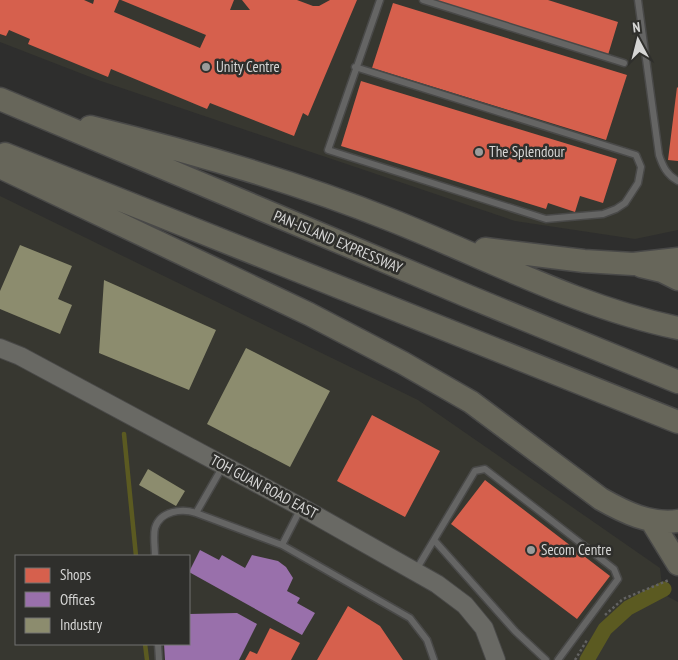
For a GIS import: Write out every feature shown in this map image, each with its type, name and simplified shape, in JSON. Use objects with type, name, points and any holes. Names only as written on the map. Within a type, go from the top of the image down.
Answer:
[{"type":"highway","name":"PAN-ISLAND EXPRESSWAY","points":[[0,99],[678,382]]},
{"type":"highway","points":[[38,115],[124,135],[283,180],[450,244],[558,289],[642,320],[678,328]]},
{"type":"highway","points":[[0,152],[678,422]]},
{"type":"highway","points":[[0,167],[361,340],[471,402],[601,499],[624,512],[651,520],[678,521]]},
{"type":"highway","points":[[450,244],[526,256],[633,264],[662,271],[678,279]]},
{"type":"highway","points":[[633,264],[678,259]]},
{"type":"highway","points":[[651,520],[677,571]]},
{"type":"street","name":"TOH GUAN ROAD EAST","points":[[0,348],[20,356],[168,432],[437,584],[465,605],[484,628],[496,660]]},
{"type":"lane","points":[[355,67],[636,155],[641,167],[638,183],[625,203],[603,214],[546,218],[504,207],[328,149],[355,67],[380,0]]},
{"type":"lane","points":[[423,0],[624,63]]},
{"type":"lane","points":[[638,0],[658,155],[663,168],[678,181]]},
{"type":"lane","points":[[196,513],[224,465]]},
{"type":"lane","points":[[415,571],[475,472],[485,468],[614,569],[618,579],[558,660]]},
{"type":"lane","points":[[282,545],[301,507]]},
{"type":"lane","points":[[155,555],[154,532],[159,520],[168,513],[188,510],[282,545],[410,618],[427,640],[434,660]]},
{"type":"lane","points":[[434,540],[515,631],[546,660]]},
{"type":"lane","points":[[158,645],[159,660]]},
{"type":"path","points":[[604,616],[623,599],[677,571]]},
{"type":"path","points":[[575,660],[589,637]]},
{"type":"shaded area","points":[[0,0],[678,0],[678,230],[635,239],[515,221],[98,80],[0,42]]},
{"type":"shaded area","points":[[0,196],[418,400],[660,568],[663,594],[678,602],[678,660],[0,660]]},
{"type":"building: Shops","name":"Unity Centre","points":[[0,0],[84,0],[93,4],[94,0],[119,0],[114,12],[200,48],[206,35],[121,0],[234,0],[230,10],[250,10],[242,0],[297,0],[313,6],[319,6],[330,0],[357,0],[308,116],[303,113],[294,136],[210,103],[207,109],[111,69],[108,77],[28,44],[30,39],[9,30],[6,36],[0,34]]},
{"type":"building: Shops","points":[[432,0],[548,0],[618,22],[608,55]]},
{"type":"building: Shops","name":"The Splendour","points":[[393,3],[627,75],[606,140],[372,68]]},
{"type":"building: Shops","name":"The Splendour","points":[[361,81],[617,159],[603,203],[580,196],[575,212],[548,203],[546,209],[341,146]]},
{"type":"building: Shops","points":[[678,88],[678,161],[668,160]]},
{"type":"building: Shops","points":[[372,415],[440,451],[405,517],[337,481]]},
{"type":"building: Shops","name":"Secom Centre","points":[[485,480],[610,576],[577,619],[451,524]]},
{"type":"building: Shops","points":[[348,606],[380,626],[403,660],[317,660]]},
{"type":"building: Shops","points":[[270,628],[300,643],[291,660],[245,660],[250,651],[257,654]]},
{"type":"building: Offices","points":[[200,550],[219,560],[222,555],[245,568],[252,555],[278,561],[286,567],[293,578],[287,591],[300,598],[297,603],[315,613],[302,635],[190,573]]},
{"type":"building: Offices","points":[[237,613],[257,624],[239,660],[165,660],[164,645],[190,645],[190,614]]},
{"type":"building: Industry","points":[[20,245],[72,266],[58,299],[72,305],[60,334],[0,309],[0,291]]},
{"type":"building: Industry","points":[[104,280],[216,330],[189,390],[99,353]]},
{"type":"building: Industry","points":[[246,348],[330,391],[290,467],[207,424]]},
{"type":"building: Industry","points":[[148,469],[185,491],[176,506],[139,485]]},
{"type":"waterway","points":[[124,434],[136,555]]},
{"type":"waterway","points":[[587,660],[605,629],[628,608],[664,589]]},
{"type":"waterway","points":[[145,645],[147,660]]},
{"type":"place","name":"Unity Centre","points":[[206,67]]},
{"type":"place","name":"The Splendour","points":[[479,152]]},
{"type":"place","name":"Secom Centre","points":[[531,550]]}]
